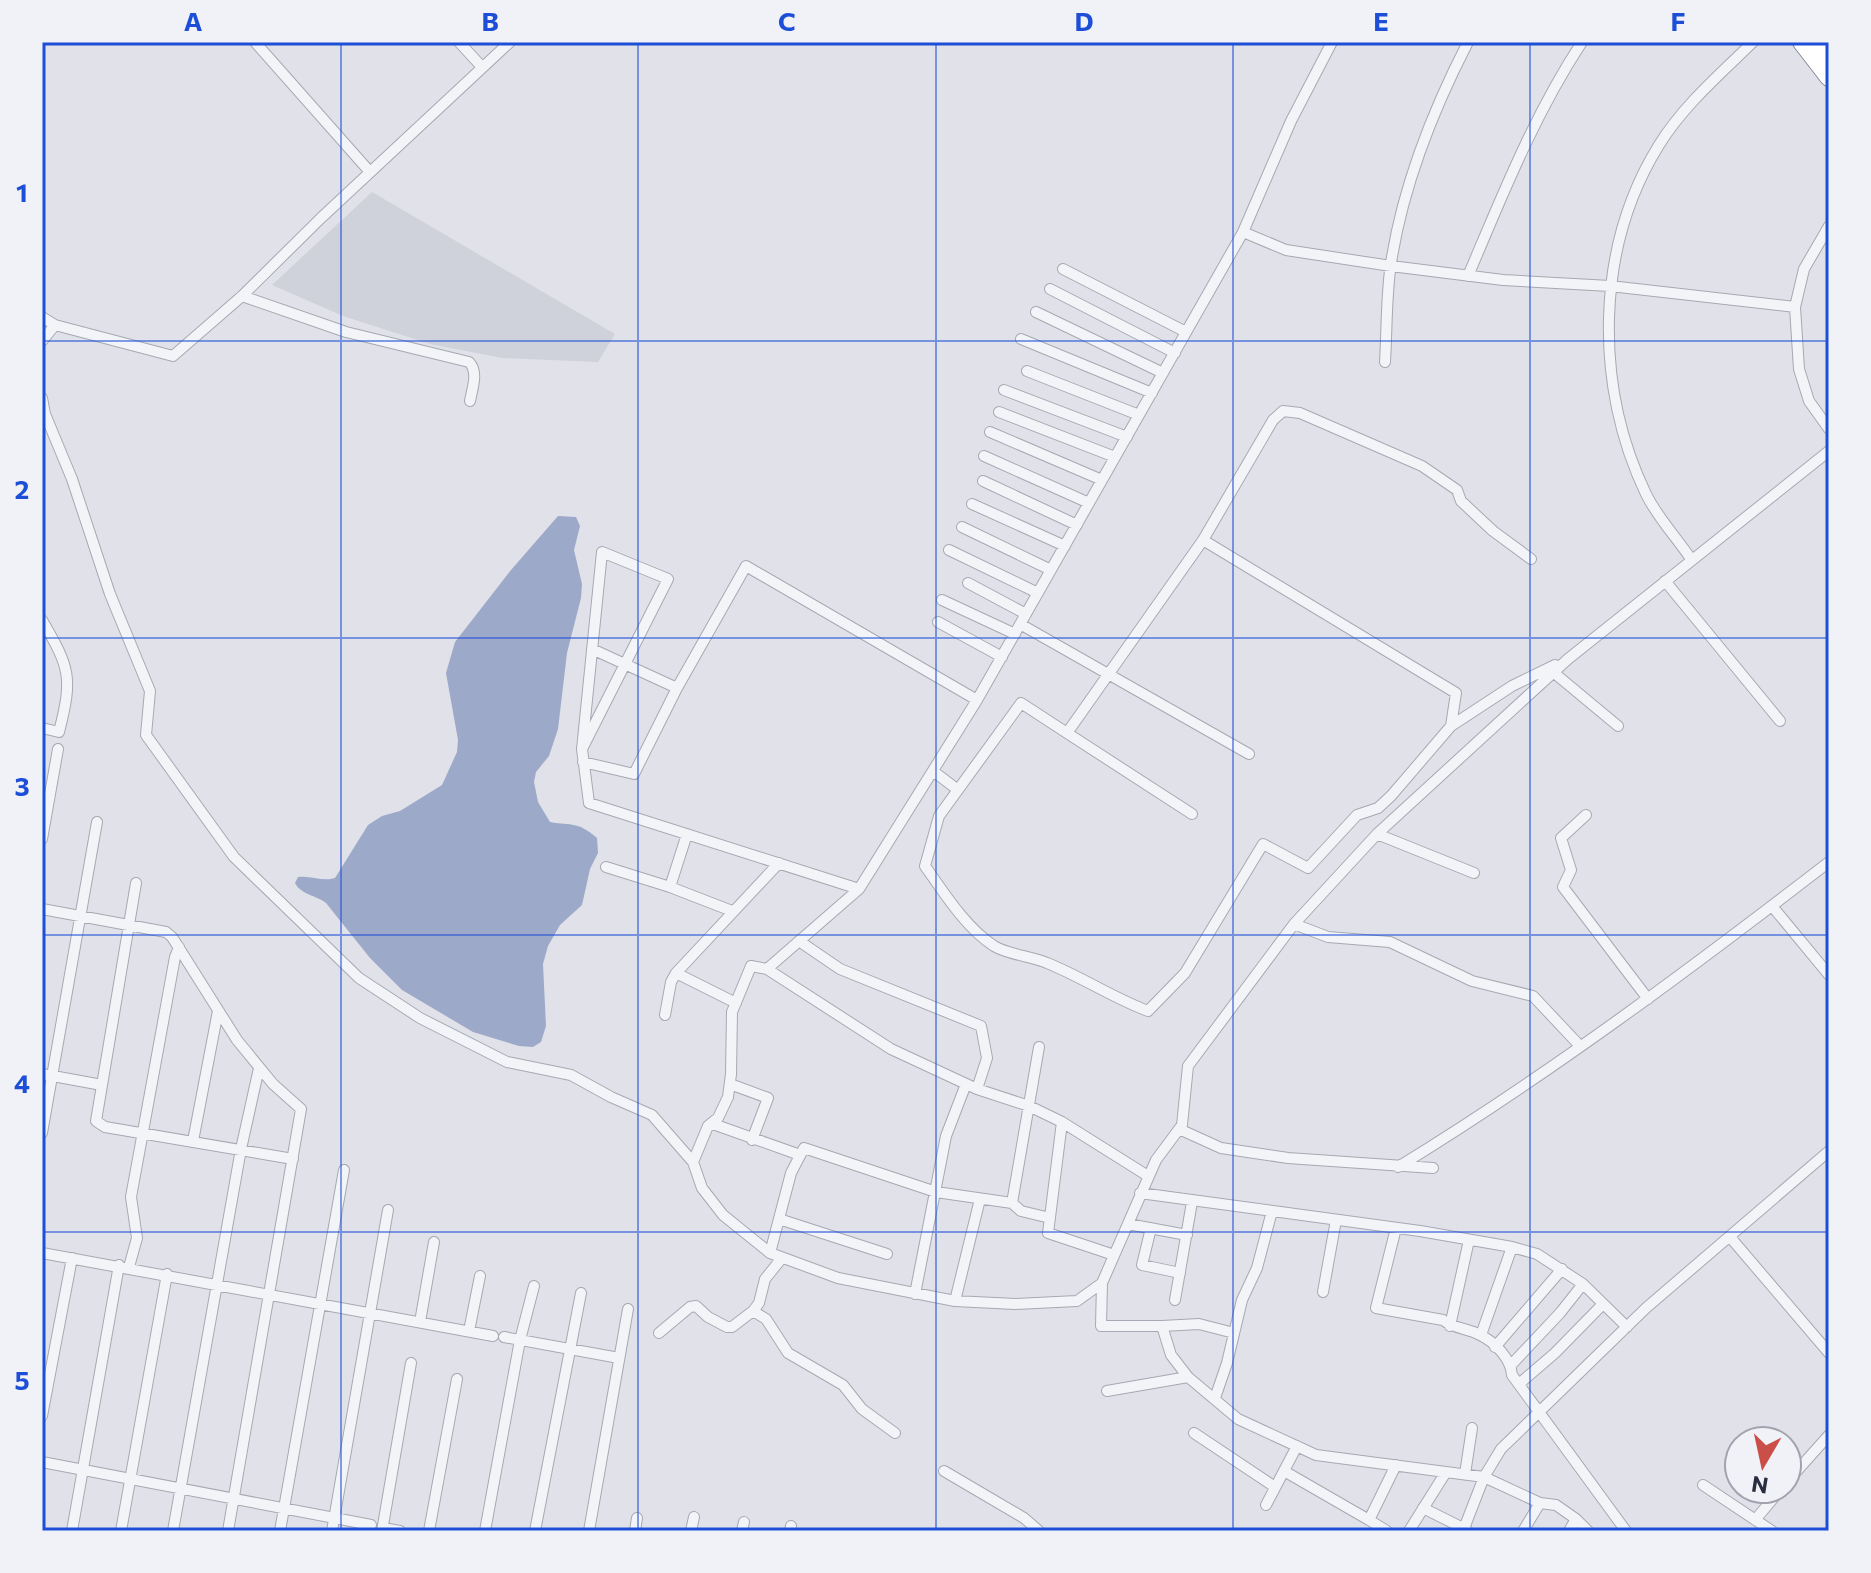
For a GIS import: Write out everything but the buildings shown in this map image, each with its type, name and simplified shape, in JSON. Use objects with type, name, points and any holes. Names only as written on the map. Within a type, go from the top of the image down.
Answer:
[{"type":"highway","points":[[1802,42],[1829,77]]},
{"type":"highway","points":[[1820,42],[1829,54]]},
{"type":"street","points":[[255,42],[370,172]]},
{"type":"street","points":[[459,42],[482,67]]},
{"type":"street","points":[[42,317],[55,325],[173,356],[242,296],[510,42]]},
{"type":"street","points":[[767,969],[859,889],[977,700],[1243,232],[1291,121],[1332,42]]},
{"type":"street","points":[[1385,362],[1391,266],[1415,162],[1447,83],[1468,42]]},
{"type":"street","points":[[1468,276],[1526,142],[1559,77],[1582,42]]},
{"type":"street","points":[[1691,559],[1647,496],[1619,420],[1611,376],[1610,286],[1621,233],[1635,194],[1659,144],[1702,91],[1753,42]]},
{"type":"street","points":[[1829,226],[1804,269],[1795,307],[1799,369],[1809,401],[1829,429]]},
{"type":"street","points":[[1243,232],[1286,250],[1391,266],[1795,307]]},
{"type":"street","points":[[1063,269],[1186,332]]},
{"type":"street","points":[[1050,289],[1175,353]]},
{"type":"street","points":[[242,296],[346,332],[469,362],[474,367],[470,401]]},
{"type":"street","points":[[1036,312],[1163,373]]},
{"type":"street","points":[[42,341],[55,325]]},
{"type":"street","points":[[1021,339],[1152,393]]},
{"type":"street","points":[[1027,371],[1139,415]]},
{"type":"street","points":[[1004,390],[1127,437]]},
{"type":"street","points":[[42,398],[45,414],[72,479],[110,594],[150,691],[146,735],[234,857],[348,968],[420,1018],[507,1062],[571,1075],[652,1115],[693,1162],[702,1188],[723,1215],[770,1253],[838,1278],[955,1301],[1015,1304],[1077,1301],[1101,1304]]},
{"type":"street","points":[[1067,733],[1203,540],[1273,420],[1283,411],[1300,413],[1422,466],[1457,490],[1461,501],[1493,531],[1531,559]]},
{"type":"street","points":[[999,412],[1115,457]]},
{"type":"street","points":[[990,432],[1102,480]]},
{"type":"street","points":[[1234,1333],[1199,1324],[1101,1326],[1102,1283],[1156,1160],[1182,1125],[1188,1066],[1294,924],[1377,834],[1568,659],[1829,451]]},
{"type":"street","points":[[984,456],[1089,503]]},
{"type":"street","points":[[983,481],[1077,525]]},
{"type":"street","points":[[972,504],[1065,546]]},
{"type":"street","points":[[962,527],[1051,570]]},
{"type":"street","points":[[1203,540],[1456,693],[1451,726]]},
{"type":"street","points":[[949,550],[1038,593]]},
{"type":"street","points":[[582,749],[668,579],[602,552],[582,749],[589,803],[859,889]]},
{"type":"street","points":[[583,762],[634,774],[677,688],[746,566],[977,700]]},
{"type":"street","points":[[1665,581],[1780,721]]},
{"type":"street","points":[[968,583],[1021,624],[1249,754]]},
{"type":"street","points":[[942,600],[1021,624]]},
{"type":"street","points":[[42,620],[64,658],[69,681],[59,732],[42,728]]},
{"type":"street","points":[[938,622],[1002,657]]},
{"type":"street","points":[[592,649],[677,688]]},
{"type":"street","points":[[1192,814],[1021,703],[939,816],[925,866],[967,921],[995,946],[1043,961],[1084,979],[1123,1002],[1148,1011],[1185,973],[1263,844],[1308,868],[1357,815],[1378,808],[1391,796],[1451,726],[1512,686],[1568,659]]},
{"type":"street","points":[[1553,672],[1618,726]]},
{"type":"street","points":[[42,839],[58,749]]},
{"type":"street","points":[[933,771],[958,790]]},
{"type":"street","points":[[1586,815],[1561,838],[1571,870],[1563,887],[1648,999]]},
{"type":"street","points":[[42,1133],[47,1074],[81,915],[97,822]]},
{"type":"street","points":[[670,887],[687,834]]},
{"type":"street","points":[[1377,834],[1474,873]]},
{"type":"street","points":[[1398,1167],[1467,1124],[1648,999],[1829,862]]},
{"type":"street","points":[[665,1015],[671,982],[676,973],[779,863]]},
{"type":"street","points":[[606,867],[732,911]]},
{"type":"street","points":[[136,883],[96,1121],[105,1127],[293,1159]]},
{"type":"street","points":[[1772,906],[1829,975]]},
{"type":"street","points":[[42,909],[166,932],[259,1068],[301,1109],[228,1531]]},
{"type":"street","points":[[1294,924],[1328,937],[1390,942],[1472,981],[1533,996],[1580,1046]]},
{"type":"street","points":[[799,941],[840,969],[981,1026],[987,1058],[977,1089]]},
{"type":"street","points":[[72,1531],[124,1266],[137,1238],[131,1197],[179,947]]},
{"type":"street","points":[[693,1162],[708,1126],[713,1124],[728,1097],[732,1012],[751,966],[767,969],[891,1049],[977,1089],[1029,1106],[1062,1122],[1148,1176]]},
{"type":"street","points":[[676,973],[736,1003]]},
{"type":"street","points":[[193,1141],[218,1011]]},
{"type":"street","points":[[1012,1203],[1039,1047]]},
{"type":"street","points":[[173,1531],[241,1149],[259,1068]]},
{"type":"street","points":[[47,1074],[102,1085]]},
{"type":"street","points":[[730,1084],[768,1098],[752,1140]]},
{"type":"street","points":[[915,1294],[946,1136],[966,1084]]},
{"type":"street","points":[[1062,1122],[1048,1233],[1114,1255]]},
{"type":"street","points":[[713,1124],[800,1155]]},
{"type":"street","points":[[1179,1129],[1221,1148],[1288,1158],[1433,1168]]},
{"type":"street","points":[[770,1253],[791,1173],[804,1148],[936,1192],[1012,1203],[1021,1211],[1050,1218]]},
{"type":"street","points":[[1423,1508],[1465,1530],[1484,1477],[1501,1449],[1627,1327],[1829,1151]]},
{"type":"street","points":[[280,1531],[344,1170]]},
{"type":"street","points":[[1140,1193],[1512,1247],[1537,1254],[1562,1269],[1583,1284],[1627,1327]]},
{"type":"street","points":[[955,1301],[980,1199]]},
{"type":"street","points":[[1175,1300],[1192,1202]]},
{"type":"street","points":[[332,1531],[388,1210]]},
{"type":"street","points":[[1215,1398],[1242,1300],[1257,1268],[1272,1211]]},
{"type":"street","points":[[779,1219],[887,1254]]},
{"type":"street","points":[[1323,1292],[1336,1220]]},
{"type":"street","points":[[1128,1224],[1187,1235]]},
{"type":"street","points":[[1151,1228],[1142,1265],[1180,1273]]},
{"type":"street","points":[[1396,1228],[1376,1308],[1443,1320],[1450,1326],[1481,1335],[1512,1364]]},
{"type":"street","points":[[1730,1237],[1829,1353]]},
{"type":"street","points":[[1450,1326],[1469,1240]]},
{"type":"street","points":[[420,1322],[434,1242]]},
{"type":"street","points":[[1481,1335],[1512,1247]]},
{"type":"street","points":[[42,1253],[619,1358]]},
{"type":"street","points":[[42,1416],[72,1258]]},
{"type":"street","points":[[659,1333],[690,1307],[696,1306],[708,1317],[732,1327],[759,1303],[765,1279],[782,1258]]},
{"type":"street","points":[[1495,1347],[1562,1269]]},
{"type":"street","points":[[121,1531],[167,1274]]},
{"type":"street","points":[[469,1331],[480,1276]]},
{"type":"street","points":[[1077,1301],[1102,1283]]},
{"type":"street","points":[[1583,1284],[1512,1364],[1512,1375],[1626,1531]]},
{"type":"street","points":[[485,1531],[520,1340],[534,1286]]},
{"type":"street","points":[[535,1531],[581,1293]]},
{"type":"street","points":[[1519,1384],[1603,1304]]},
{"type":"street","points":[[589,1531],[628,1309]]},
{"type":"street","points":[[753,1311],[766,1319],[788,1353],[843,1385],[862,1409],[895,1433]]},
{"type":"street","points":[[1162,1326],[1171,1355],[1188,1377],[1238,1419],[1316,1455],[1484,1477],[1540,1503],[1556,1505],[1588,1531]]},
{"type":"street","points":[[400,1531],[382,1530],[411,1363]]},
{"type":"street","points":[[1107,1391],[1188,1377]]},
{"type":"street","points":[[429,1531],[457,1379]]},
{"type":"street","points":[[1465,1474],[1472,1428]]},
{"type":"street","points":[[1194,1433],[1275,1487]]},
{"type":"street","points":[[1803,1464],[1829,1435]]},
{"type":"street","points":[[1266,1505],[1297,1446]]},
{"type":"street","points":[[42,1462],[371,1525]]},
{"type":"street","points":[[1369,1520],[1396,1465]]},
{"type":"street","points":[[944,1471],[1024,1518],[1039,1531]]},
{"type":"street","points":[[1284,1471],[1387,1531]]},
{"type":"street","points":[[1409,1531],[1446,1472]]},
{"type":"street","points":[[1703,1485],[1772,1531]]},
{"type":"street","points":[[1523,1531],[1540,1503]]},
{"type":"street","points":[[1755,1520],[1768,1505]]},
{"type":"street","points":[[691,1531],[694,1517]]},
{"type":"street","points":[[635,1531],[637,1518]]},
{"type":"street","points":[[1569,1531],[1576,1519]]},
{"type":"shaded area","points":[[372,192],[615,334],[598,362],[502,358],[430,344],[343,316],[272,285]]},
{"type":"water","points":[[558,516],[576,517],[580,526],[574,550],[582,584],[581,598],[567,653],[558,729],[549,756],[536,772],[534,782],[538,802],[550,822],[584,829],[597,838],[598,853],[590,869],[582,905],[560,925],[548,946],[543,964],[546,1026],[541,1042],[533,1047],[519,1046],[473,1032],[402,990],[370,958],[326,903],[301,890],[295,883],[298,877],[335,878],[368,825],[382,816],[400,811],[442,785],[457,752],[458,740],[446,673],[455,642]]}]
